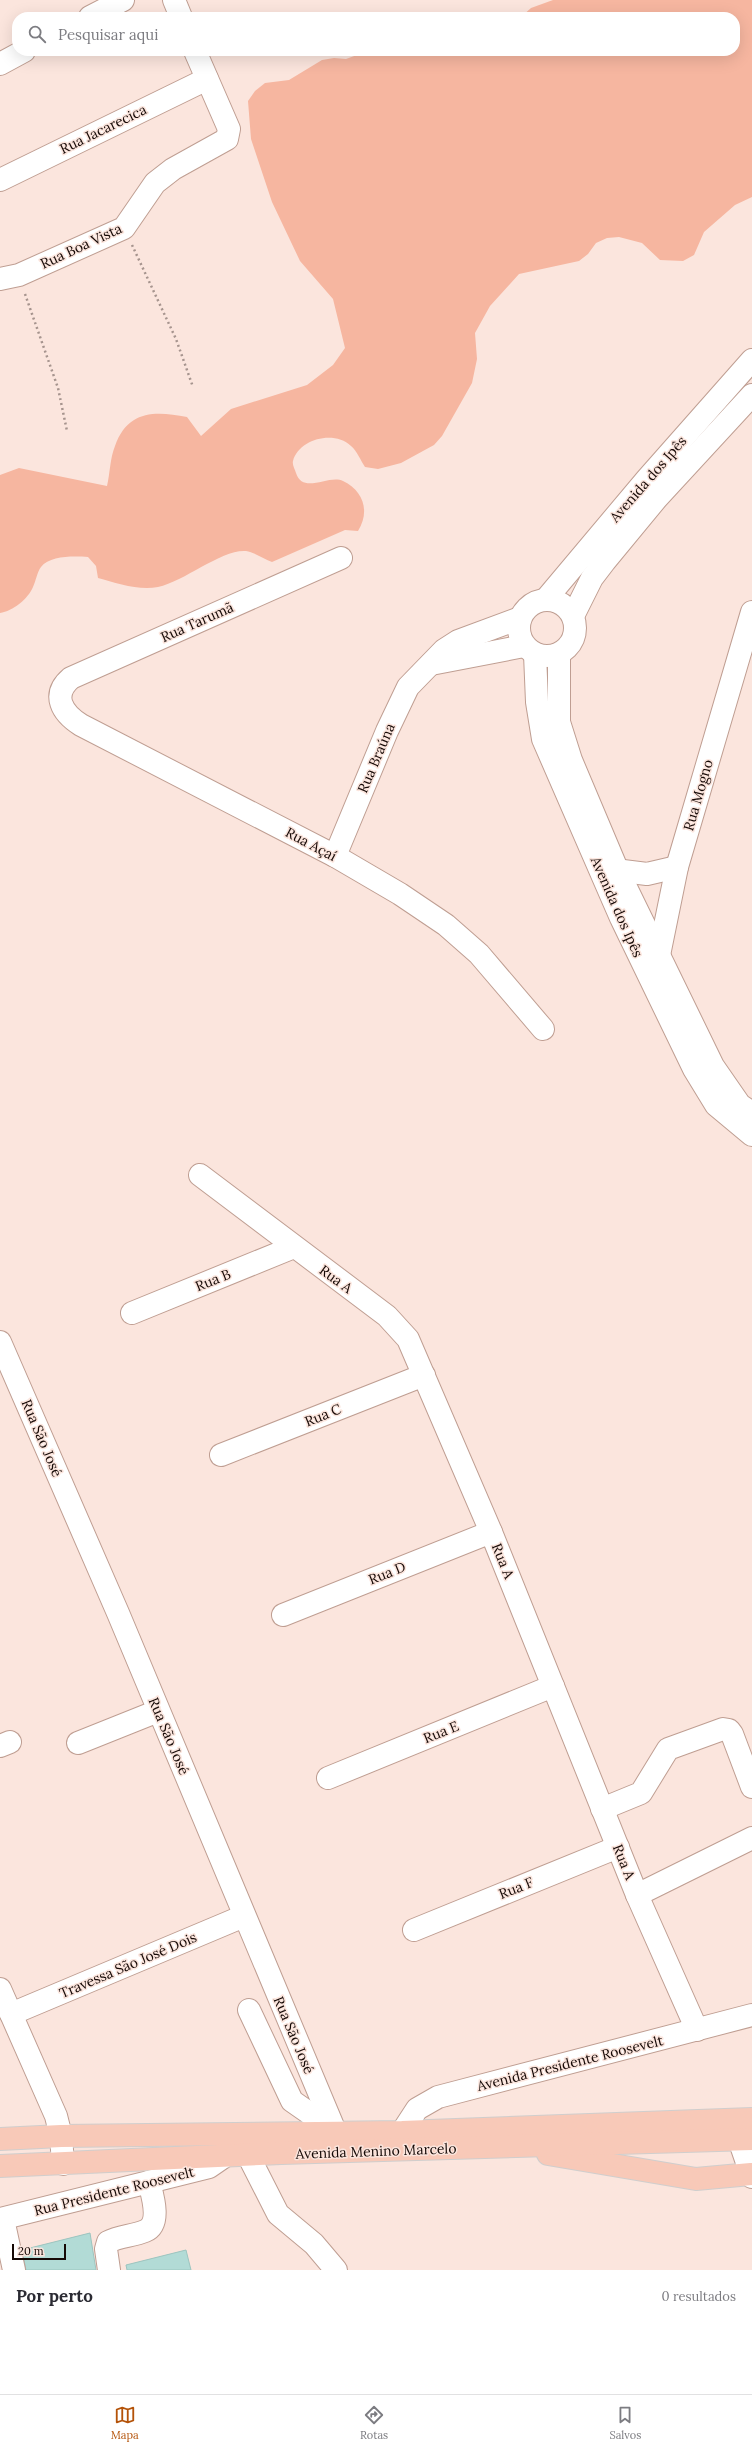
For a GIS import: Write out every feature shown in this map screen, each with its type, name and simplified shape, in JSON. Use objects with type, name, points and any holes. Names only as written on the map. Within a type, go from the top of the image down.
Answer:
[{"type":"main road","name":"Avenida Menino Marcelo","points":[[0,2139],[61,2136],[335,2131],[744,2130]]},
{"type":"main road","name":"Avenida Menino Marcelo","points":[[0,2166],[248,2155],[508,2146],[744,2130]]},
{"type":"main road","points":[[508,2146],[659,2175],[696,2179],[752,2176]]},
{"type":"street","points":[[99,12],[122,0]]},
{"type":"street","points":[[174,0],[179,12]]},
{"type":"street","points":[[0,64],[15,56]]},
{"type":"street","name":"Rua Boa Vista","points":[[9,277],[124,228],[155,183],[173,169],[224,142],[229,136],[229,129],[197,56]]},
{"type":"street","name":"Rua Jacarecica","points":[[0,180],[206,78]]},
{"type":"street","name":"Avenida dos Ipês","points":[[748,1106],[713,1066],[660,957],[609,870],[543,739],[530,650],[519,634],[520,618],[530,605],[546,599],[646,480],[752,360]]},
{"type":"street","name":"Avenida dos Ipês","points":[[573,616],[592,578],[605,561],[657,498],[752,395]]},
{"type":"street","name":"Rua Tarumã","points":[[59,694],[64,684],[71,678],[341,558]]},
{"type":"street","points":[[428,665],[530,650],[547,657],[559,655],[568,648],[574,638],[576,627],[573,616],[562,604],[546,599]]},
{"type":"street","name":"Rua Mogno","points":[[649,978],[660,957],[677,867],[752,612]]},
{"type":"street","name":"Rua Braúna","points":[[335,856],[386,731],[408,687],[428,665],[458,641],[520,618]]},
{"type":"street","name":"Avenida dos Ipês","points":[[559,655],[559,722],[570,760],[649,978],[694,1069],[716,1105],[752,1135]]},
{"type":"street","name":"Rua Açaí","points":[[59,694],[60,703],[66,714],[81,725],[335,856],[400,894],[446,925],[479,954],[543,1029]]},
{"type":"street","points":[[609,870],[647,874],[677,867]]},
{"type":"street","name":"Rua A","points":[[200,1175],[294,1248],[387,1316],[408,1339],[491,1532],[637,1895],[697,2030]]},
{"type":"street","name":"Rua B","points":[[132,1312],[294,1248]]},
{"type":"street","name":"Rua São José","points":[[0,1342],[158,1711],[335,2131]]},
{"type":"street","name":"Rua C","points":[[221,1455],[424,1375]]},
{"type":"street","name":"Rua D","points":[[284,1615],[491,1532]]},
{"type":"street","name":"Rua E","points":[[328,1778],[553,1686]]},
{"type":"street","points":[[78,1743],[158,1711]]},
{"type":"street","points":[[602,1809],[641,1793],[668,1749],[723,1729],[729,1730],[732,1734],[752,1787]]},
{"type":"street","points":[[637,1895],[752,1838]]},
{"type":"street","name":"Rua F","points":[[414,1930],[618,1847]]},
{"type":"street","name":"Travessa São José Dois","points":[[12,2014],[244,1916]]},
{"type":"street","points":[[0,1989],[56,2116],[61,2136],[63,2164]]},
{"type":"street","points":[[249,2010],[292,2101],[335,2131]]},
{"type":"street","name":"Avenida Presidente Roosevelt","points":[[402,2132],[418,2108],[438,2096],[752,2015]]},
{"type":"street","points":[[744,2130],[752,2176]]},
{"type":"street","points":[[248,2155],[278,2214],[314,2244],[336,2270]]},
{"type":"street","name":"Rua Presidente Roosevelt","points":[[1,2219],[209,2166],[225,2156]]},
{"type":"street","points":[[109,2270],[106,2249],[108,2242],[144,2231],[150,2226],[155,2208],[149,2182]]},
{"type":"street","points":[[1,2219],[14,2270]]},
{"type":"path","points":[[124,228],[176,339],[193,387]]},
{"type":"path","points":[[9,277],[58,388],[66,431]]},
{"type":"shaded area","points":[[553,0],[752,0],[752,197],[735,205],[704,232],[694,255],[683,261],[660,260],[642,243],[619,237],[607,238],[596,243],[588,254],[579,261],[519,274],[490,306],[475,333],[477,359],[472,383],[442,436],[434,445],[401,463],[378,469],[365,467],[351,446],[336,438],[318,439],[302,447],[293,461],[293,466],[299,479],[304,483],[317,483],[331,480],[343,481],[356,490],[360,496],[363,503],[364,517],[358,531],[345,530],[272,562],[246,551],[236,552],[215,560],[169,584],[151,588],[128,586],[98,578],[96,566],[88,557],[56,558],[45,563],[41,567],[38,571],[31,591],[20,604],[10,610],[0,613],[0,475],[19,468],[107,486],[115,446],[127,425],[135,419],[154,414],[187,417],[201,436],[231,409],[307,385],[333,365],[345,348],[333,299],[300,261],[272,202],[251,139],[248,101],[255,91],[265,83],[289,80],[322,60],[334,58],[346,59],[354,56],[740,56],[740,12],[527,12],[531,8]]},
{"type":"building","points":[[90,2233],[96,2270],[26,2270],[22,2250]]},
{"type":"building","points":[[186,2250],[191,2270],[127,2270],[126,2265]]}]
